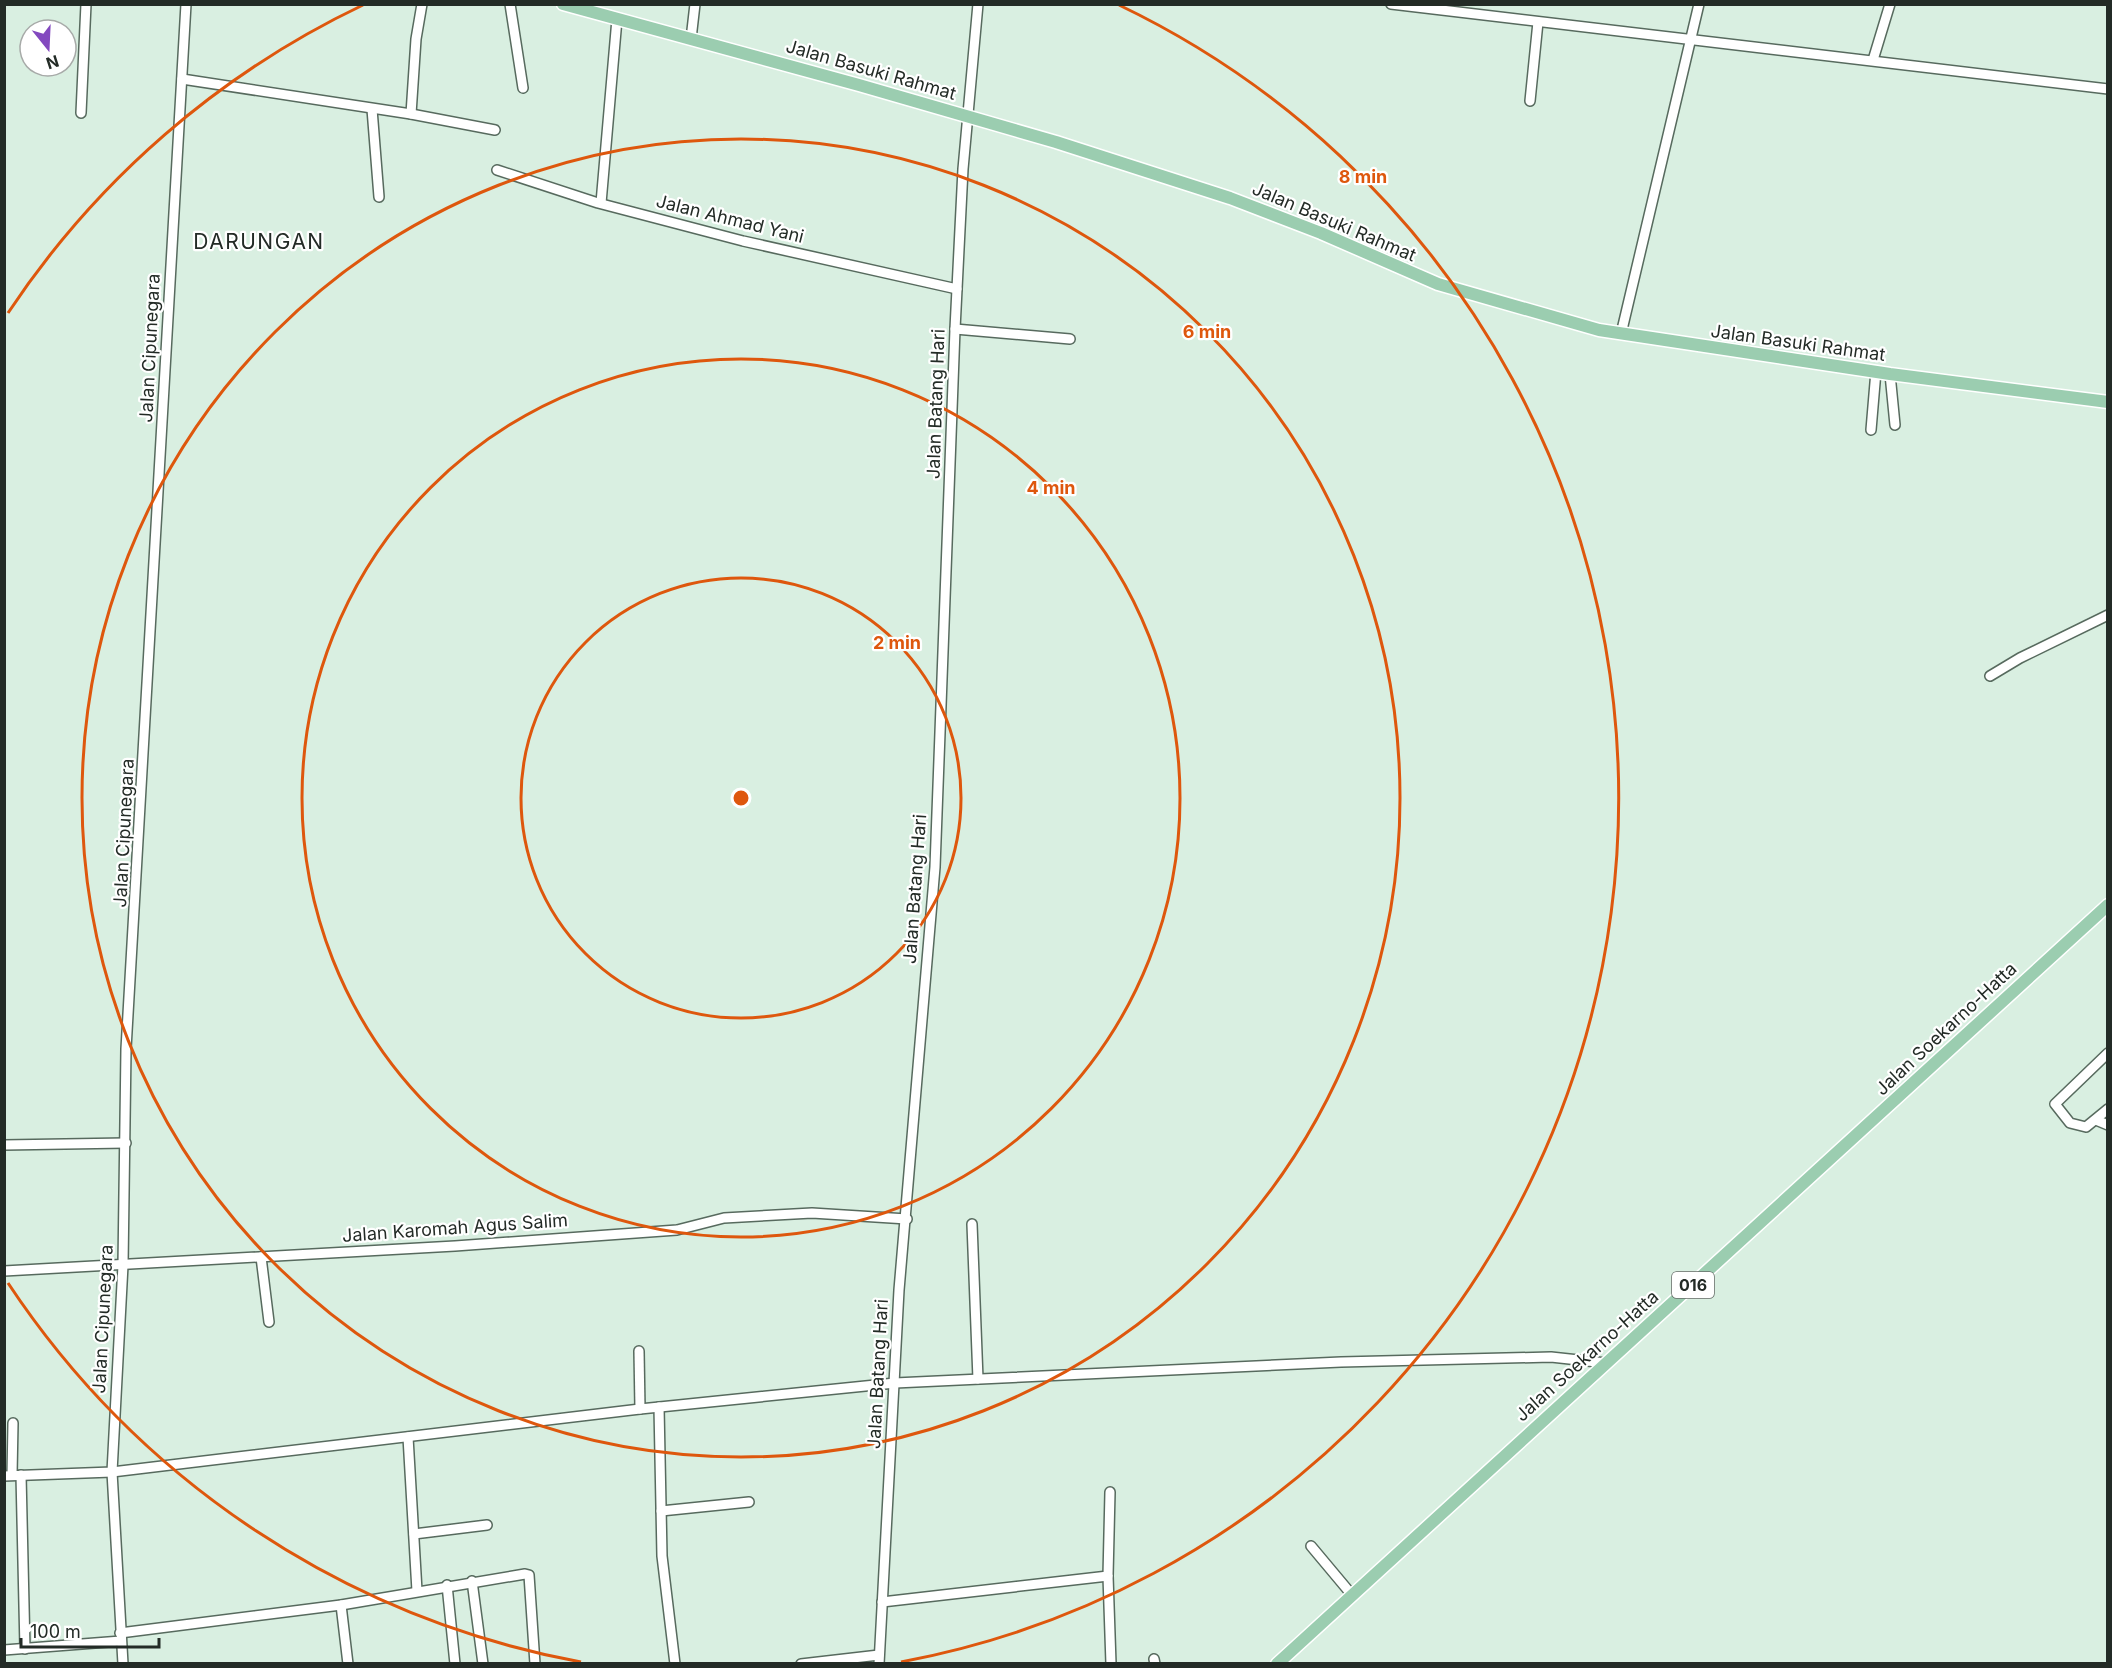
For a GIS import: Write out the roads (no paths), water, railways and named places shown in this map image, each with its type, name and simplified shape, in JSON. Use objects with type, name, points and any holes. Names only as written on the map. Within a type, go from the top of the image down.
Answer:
[{"type":"main road","name":"Jalan Basuki Rahmat","points":[[563,4],[968,116],[1230,198],[1321,233],[1438,284],[1621,334],[1890,374],[2108,402]]},
{"type":"main road","name":"Jalan Soekarno-Hatta","points":[[1277,1664],[2108,905]]},
{"type":"street","points":[[81,113],[86,4]]},
{"type":"street","name":"Jalan Cipunegara","points":[[123,1664],[112,1472],[123,1265],[126,1049],[186,4]]},
{"type":"street","points":[[411,114],[416,39],[422,4]]},
{"type":"street","points":[[510,4],[523,88]]},
{"type":"street","points":[[691,39],[695,4]]},
{"type":"street","name":"Jalan Batang Hari","points":[[879,1659],[899,1290],[907,1219],[935,867],[957,289],[978,4]]},
{"type":"street","points":[[1391,4],[2108,89]]},
{"type":"street","points":[[1621,334],[1699,4]]},
{"type":"street","points":[[1873,60],[1890,4]]},
{"type":"street","points":[[601,204],[616,19]]},
{"type":"street","points":[[1530,101],[1538,22]]},
{"type":"street","points":[[182,79],[411,114],[495,130]]},
{"type":"street","points":[[372,108],[379,196]]},
{"type":"street","name":"Jalan Ahmad Yani","points":[[497,170],[601,204],[743,241],[957,289]]},
{"type":"street","points":[[955,330],[1070,339]]},
{"type":"street","points":[[1871,430],[1876,371]]},
{"type":"street","points":[[1890,374],[1896,425]]},
{"type":"street","points":[[1990,676],[2020,658],[2108,615]]},
{"type":"street","points":[[2108,1053],[2055,1104],[2074,1125],[2086,1127],[2108,1109]]},
{"type":"street","points":[[2096,1120],[2108,1125]]},
{"type":"street","points":[[4,1144],[126,1143]]},
{"type":"street","name":"Jalan Karomah Agus Salim","points":[[4,1271],[676,1230],[723,1218],[812,1213],[907,1219]]},
{"type":"street","points":[[972,1224],[978,1379]]},
{"type":"street","points":[[261,1257],[269,1322]]},
{"type":"street","points":[[639,1351],[640,1409]]},
{"type":"street","points":[[12,1475],[112,1472],[640,1409],[895,1383],[1353,1362],[1551,1357],[1606,1363]]},
{"type":"street","points":[[659,1407],[662,1556],[675,1664]]},
{"type":"street","points":[[13,1423],[12,1475],[25,1649]]},
{"type":"street","points":[[408,1437],[417,1591]]},
{"type":"street","points":[[1110,1492],[1108,1576],[1111,1664]]},
{"type":"street","points":[[661,1511],[749,1502]]},
{"type":"street","points":[[414,1534],[487,1525]]},
{"type":"street","points":[[1311,1546],[1352,1595]]},
{"type":"street","points":[[4,1650],[120,1637],[341,1605],[447,1585],[525,1574],[529,1575],[535,1664]]},
{"type":"street","points":[[882,1602],[1108,1576]]},
{"type":"street","points":[[472,1581],[483,1664]]},
{"type":"street","points":[[447,1585],[455,1664]]},
{"type":"street","points":[[341,1605],[348,1664]]},
{"type":"street","points":[[801,1664],[879,1659]]},
{"type":"district","name":"DARUNGAN","points":[[259,242]]}]
